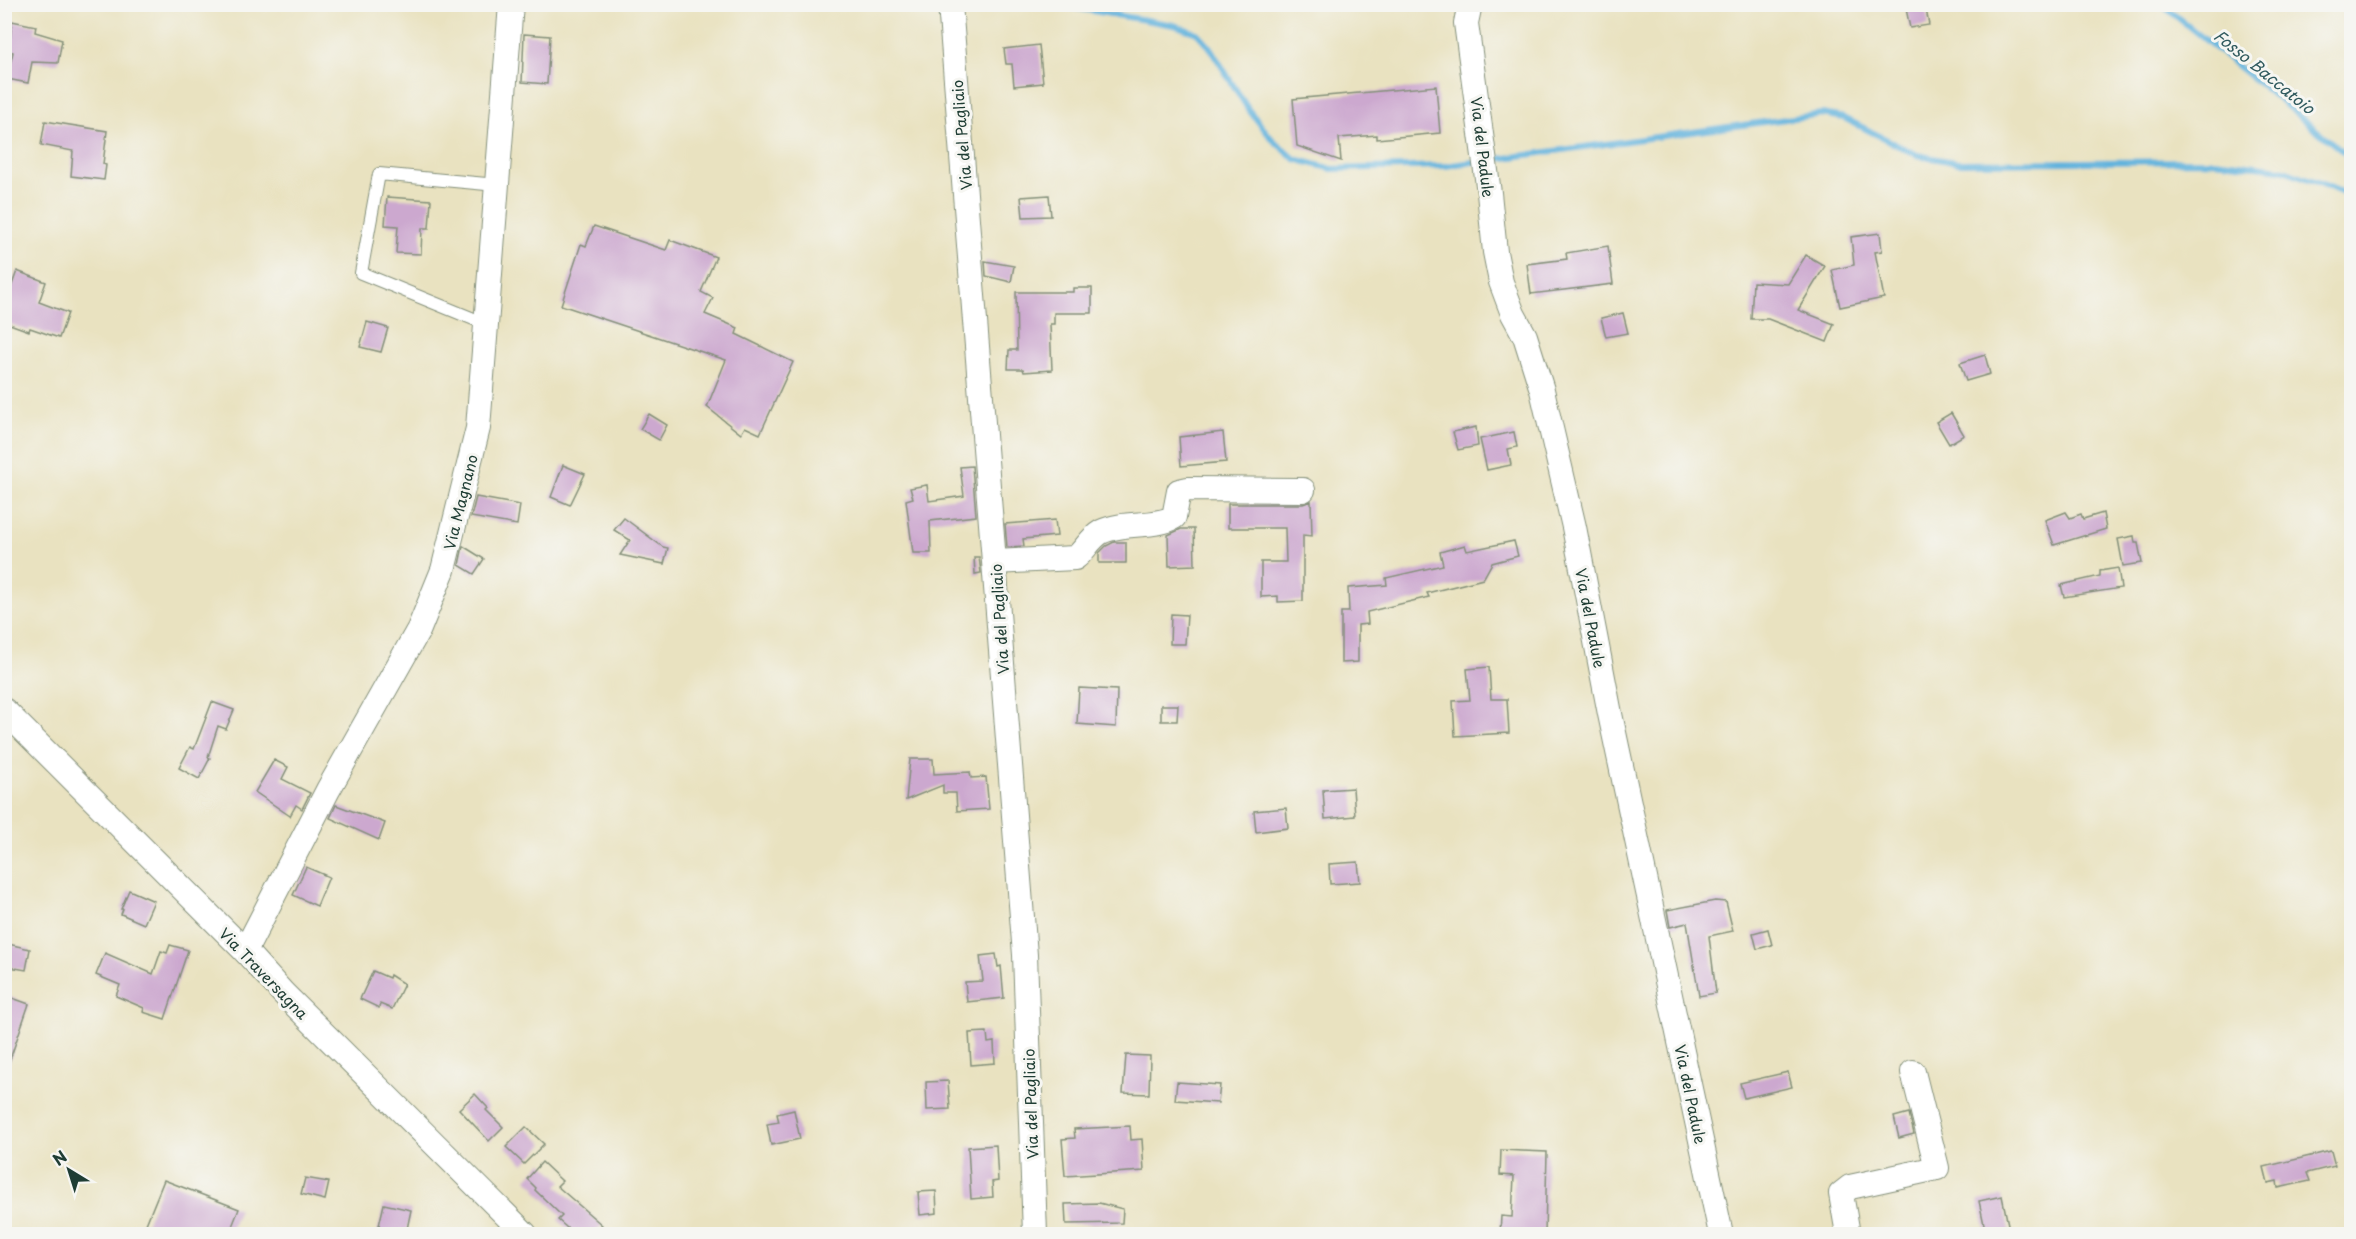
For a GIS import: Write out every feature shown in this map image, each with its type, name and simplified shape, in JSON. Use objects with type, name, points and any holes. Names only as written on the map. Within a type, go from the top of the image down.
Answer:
[{"type":"street","name":"Via Magnano","points":[[245,951],[328,790],[419,629],[443,570],[478,428],[511,4]]},
{"type":"street","name":"Via del Pagliaio","points":[[950,4],[1025,955],[1035,1234]]},
{"type":"street","name":"Via del Padule","points":[[1470,4],[1467,23],[1485,160],[1494,252],[1501,282],[1513,314],[1525,336],[1542,390],[1574,526],[1610,714],[1721,1234]]},
{"type":"street","points":[[994,562],[1075,558],[1083,552],[1091,539],[1102,532],[1122,526],[1167,522],[1174,518],[1179,491],[1188,489],[1303,490]]},
{"type":"street","name":"Via Traversagna","points":[[4,710],[245,951],[383,1095],[525,1234]]},
{"type":"street","points":[[1848,1234],[1841,1194],[1850,1187],[1937,1168],[1913,1072]]},
{"type":"lane","points":[[486,324],[361,273],[379,174],[497,185]]},
{"type":"building","points":[[1905,4],[1925,4],[1929,25],[1910,28]]},
{"type":"building","points":[[12,21],[36,26],[35,32],[62,40],[58,63],[32,62],[28,83],[7,79],[13,52],[9,51]]},
{"type":"building","points":[[524,34],[550,36],[547,84],[522,82]]},
{"type":"building","points":[[1039,45],[1043,83],[1014,86],[1012,64],[1006,64],[1004,49]]},
{"type":"building","points":[[1436,86],[1440,133],[1377,139],[1377,135],[1339,138],[1341,161],[1297,146],[1293,99]]},
{"type":"building","points":[[45,121],[107,131],[103,164],[106,165],[104,180],[71,176],[73,151],[41,145]]},
{"type":"building","points":[[1049,195],[1051,216],[1023,217],[1021,197]]},
{"type":"building","points":[[387,197],[431,200],[429,228],[422,228],[421,254],[396,253],[398,226],[385,225]]},
{"type":"building","points":[[594,226],[666,250],[670,240],[716,257],[701,292],[713,298],[705,314],[738,328],[736,334],[793,362],[760,434],[745,427],[741,434],[707,407],[726,360],[561,305],[581,244],[586,246]]},
{"type":"building","points":[[1880,233],[1882,251],[1875,252],[1884,298],[1840,307],[1832,270],[1854,265],[1851,237]]},
{"type":"building","points":[[1608,246],[1613,284],[1531,294],[1527,264],[1567,259],[1566,253]]},
{"type":"building","points":[[1806,255],[1825,266],[1798,310],[1834,324],[1827,342],[1768,319],[1751,319],[1753,282],[1788,284]]},
{"type":"building","points":[[985,261],[1014,266],[1011,282],[986,276]]},
{"type":"building","points":[[17,271],[46,282],[39,302],[68,313],[59,338],[4,322],[4,307]]},
{"type":"building","points":[[1073,288],[1092,288],[1092,313],[1054,313],[1054,324],[1050,324],[1052,370],[1024,372],[1023,369],[1008,369],[1009,350],[1017,350],[1016,292],[1073,292]]},
{"type":"building","points":[[1623,313],[1628,333],[1606,337],[1601,318]]},
{"type":"building","points":[[367,322],[388,328],[381,352],[360,347]]},
{"type":"building","points":[[1985,355],[1990,374],[1966,381],[1960,363]]},
{"type":"building","points":[[1951,413],[1964,435],[1949,444],[1936,422]]},
{"type":"building","points":[[649,414],[667,425],[659,440],[640,429]]},
{"type":"building","points":[[1476,427],[1478,446],[1458,450],[1453,432]]},
{"type":"building","points":[[1223,432],[1226,462],[1181,466],[1179,437]]},
{"type":"building","points":[[1514,432],[1517,447],[1508,449],[1511,465],[1487,470],[1480,439]]},
{"type":"building","points":[[563,465],[585,474],[570,505],[551,497]]},
{"type":"building","points":[[972,466],[976,516],[930,521],[931,553],[913,553],[906,500],[913,498],[910,488],[927,485],[929,501],[964,496],[960,467]]},
{"type":"building","points":[[476,497],[520,505],[517,525],[471,517]]},
{"type":"building","points":[[1311,501],[1312,536],[1303,535],[1303,601],[1278,602],[1278,596],[1261,597],[1261,562],[1286,562],[1285,528],[1228,528],[1228,504],[1303,504]]},
{"type":"building","points":[[2066,512],[2070,518],[2081,514],[2083,519],[2103,513],[2106,529],[2054,545],[2045,520]]},
{"type":"building","points":[[624,518],[663,547],[668,548],[664,564],[620,555],[630,540],[614,530]]},
{"type":"building","points":[[1055,520],[1057,536],[1023,539],[1024,546],[1007,547],[1005,524]]},
{"type":"building","points":[[1181,529],[1194,529],[1195,565],[1169,566],[1168,535]]},
{"type":"building","points":[[2134,536],[2135,543],[2138,543],[2142,563],[2123,566],[2118,539]]},
{"type":"building","points":[[1514,541],[1518,556],[1492,563],[1483,579],[1427,593],[1429,597],[1367,612],[1368,624],[1358,625],[1358,662],[1341,663],[1341,612],[1349,612],[1348,588],[1387,585],[1386,578],[1443,565],[1440,552],[1465,545],[1467,551]]},
{"type":"building","points":[[1114,542],[1126,542],[1126,563],[1099,563],[1099,553]]},
{"type":"building","points":[[463,546],[484,559],[474,574],[459,565]]},
{"type":"building","points":[[974,557],[979,557],[981,573],[975,574]]},
{"type":"building","points":[[2118,568],[2121,588],[2064,597],[2061,585],[2100,576],[2100,571]]},
{"type":"building","points":[[1171,614],[1187,615],[1185,644],[1170,644]]},
{"type":"building","points":[[1489,667],[1491,699],[1507,699],[1509,733],[1455,736],[1453,701],[1470,700],[1467,669]]},
{"type":"building","points":[[1079,688],[1117,690],[1116,727],[1077,724]]},
{"type":"building","points":[[212,702],[234,710],[226,729],[218,726],[208,757],[210,758],[199,779],[179,768],[190,747],[194,749]]},
{"type":"building","points":[[1161,705],[1178,705],[1177,721],[1161,721]]},
{"type":"building","points":[[910,759],[933,759],[934,774],[970,772],[971,778],[986,777],[989,809],[957,811],[956,793],[943,793],[943,785],[906,800]]},
{"type":"building","points":[[274,760],[288,767],[282,779],[310,793],[302,809],[296,805],[290,816],[255,792]]},
{"type":"building","points":[[1353,788],[1355,816],[1325,819],[1323,790]]},
{"type":"building","points":[[336,805],[385,823],[379,840],[330,818]]},
{"type":"building","points":[[1286,808],[1288,828],[1256,832],[1254,811]]},
{"type":"building","points":[[1358,862],[1360,882],[1330,884],[1329,864]]},
{"type":"building","points":[[306,867],[329,877],[317,906],[293,895]]},
{"type":"building","points":[[129,890],[154,901],[144,924],[121,914]]},
{"type":"building","points":[[1715,901],[1726,902],[1733,931],[1709,936],[1716,993],[1699,996],[1687,923],[1670,927],[1667,910]]},
{"type":"building","points":[[1768,929],[1772,945],[1757,949],[1753,933]]},
{"type":"building","points":[[4,943],[30,949],[26,970],[4,966]]},
{"type":"building","points":[[170,945],[188,950],[165,1019],[143,1012],[144,1008],[116,996],[120,985],[96,975],[105,953],[153,974],[161,951],[167,953]]},
{"type":"building","points":[[996,954],[998,967],[1001,966],[1004,998],[967,1002],[965,982],[983,981],[980,956]]},
{"type":"building","points":[[373,971],[389,978],[390,975],[404,984],[392,1009],[380,1004],[379,1008],[360,999]]},
{"type":"building","points":[[4,995],[29,1004],[7,1068],[4,1067]]},
{"type":"building","points":[[987,1032],[988,1043],[994,1042],[995,1063],[971,1065],[969,1033]]},
{"type":"building","points":[[1126,1055],[1150,1056],[1149,1094],[1123,1093]]},
{"type":"building","points":[[1788,1072],[1792,1087],[1744,1098],[1740,1083]]},
{"type":"building","points":[[948,1081],[950,1109],[927,1110],[926,1082]]},
{"type":"building","points":[[1177,1082],[1220,1085],[1218,1103],[1175,1100]]},
{"type":"building","points":[[475,1094],[488,1108],[486,1110],[503,1127],[489,1141],[459,1109]]},
{"type":"building","points":[[794,1110],[800,1139],[771,1145],[767,1124],[779,1122],[777,1114]]},
{"type":"building","points":[[1909,1113],[1914,1134],[1899,1138],[1894,1117]]},
{"type":"building","points":[[1130,1126],[1131,1140],[1142,1139],[1144,1171],[1065,1176],[1062,1139],[1075,1138],[1074,1129]]},
{"type":"building","points":[[526,1127],[544,1144],[524,1164],[506,1147]]},
{"type":"building","points":[[996,1145],[998,1181],[992,1182],[993,1197],[971,1199],[968,1147]]},
{"type":"building","points":[[1501,1150],[1547,1152],[1545,1234],[1500,1234],[1501,1216],[1512,1217],[1514,1176],[1500,1175]]},
{"type":"building","points":[[2331,1151],[2335,1166],[2307,1173],[2310,1181],[2278,1188],[2277,1181],[2268,1183],[2264,1167]]},
{"type":"building","points":[[542,1162],[562,1181],[557,1186],[602,1225],[594,1234],[574,1234],[558,1220],[562,1216],[527,1179]]},
{"type":"building","points":[[305,1178],[329,1182],[325,1200],[301,1194]]},
{"type":"building","points":[[164,1180],[239,1209],[229,1234],[142,1234]]},
{"type":"building","points":[[936,1191],[937,1213],[920,1215],[918,1192]]},
{"type":"building","points":[[2002,1196],[2010,1234],[1986,1234],[1979,1201]]},
{"type":"building","points":[[1099,1203],[1123,1209],[1122,1223],[1066,1224],[1065,1204]]},
{"type":"building","points":[[384,1204],[411,1210],[406,1234],[377,1234]]},
{"type":"waterway","points":[[1053,4],[1174,25],[1197,33],[1209,46],[1248,109],[1272,139],[1295,159],[1332,169],[1445,166],[1480,161]]},
{"type":"waterway","name":"Fosso Baccatoio","points":[[2161,4],[2352,159]]},
{"type":"waterway","points":[[1490,160],[1822,114],[1844,118],[1917,155],[1958,163],[2214,161],[2281,169],[2352,197]]}]
